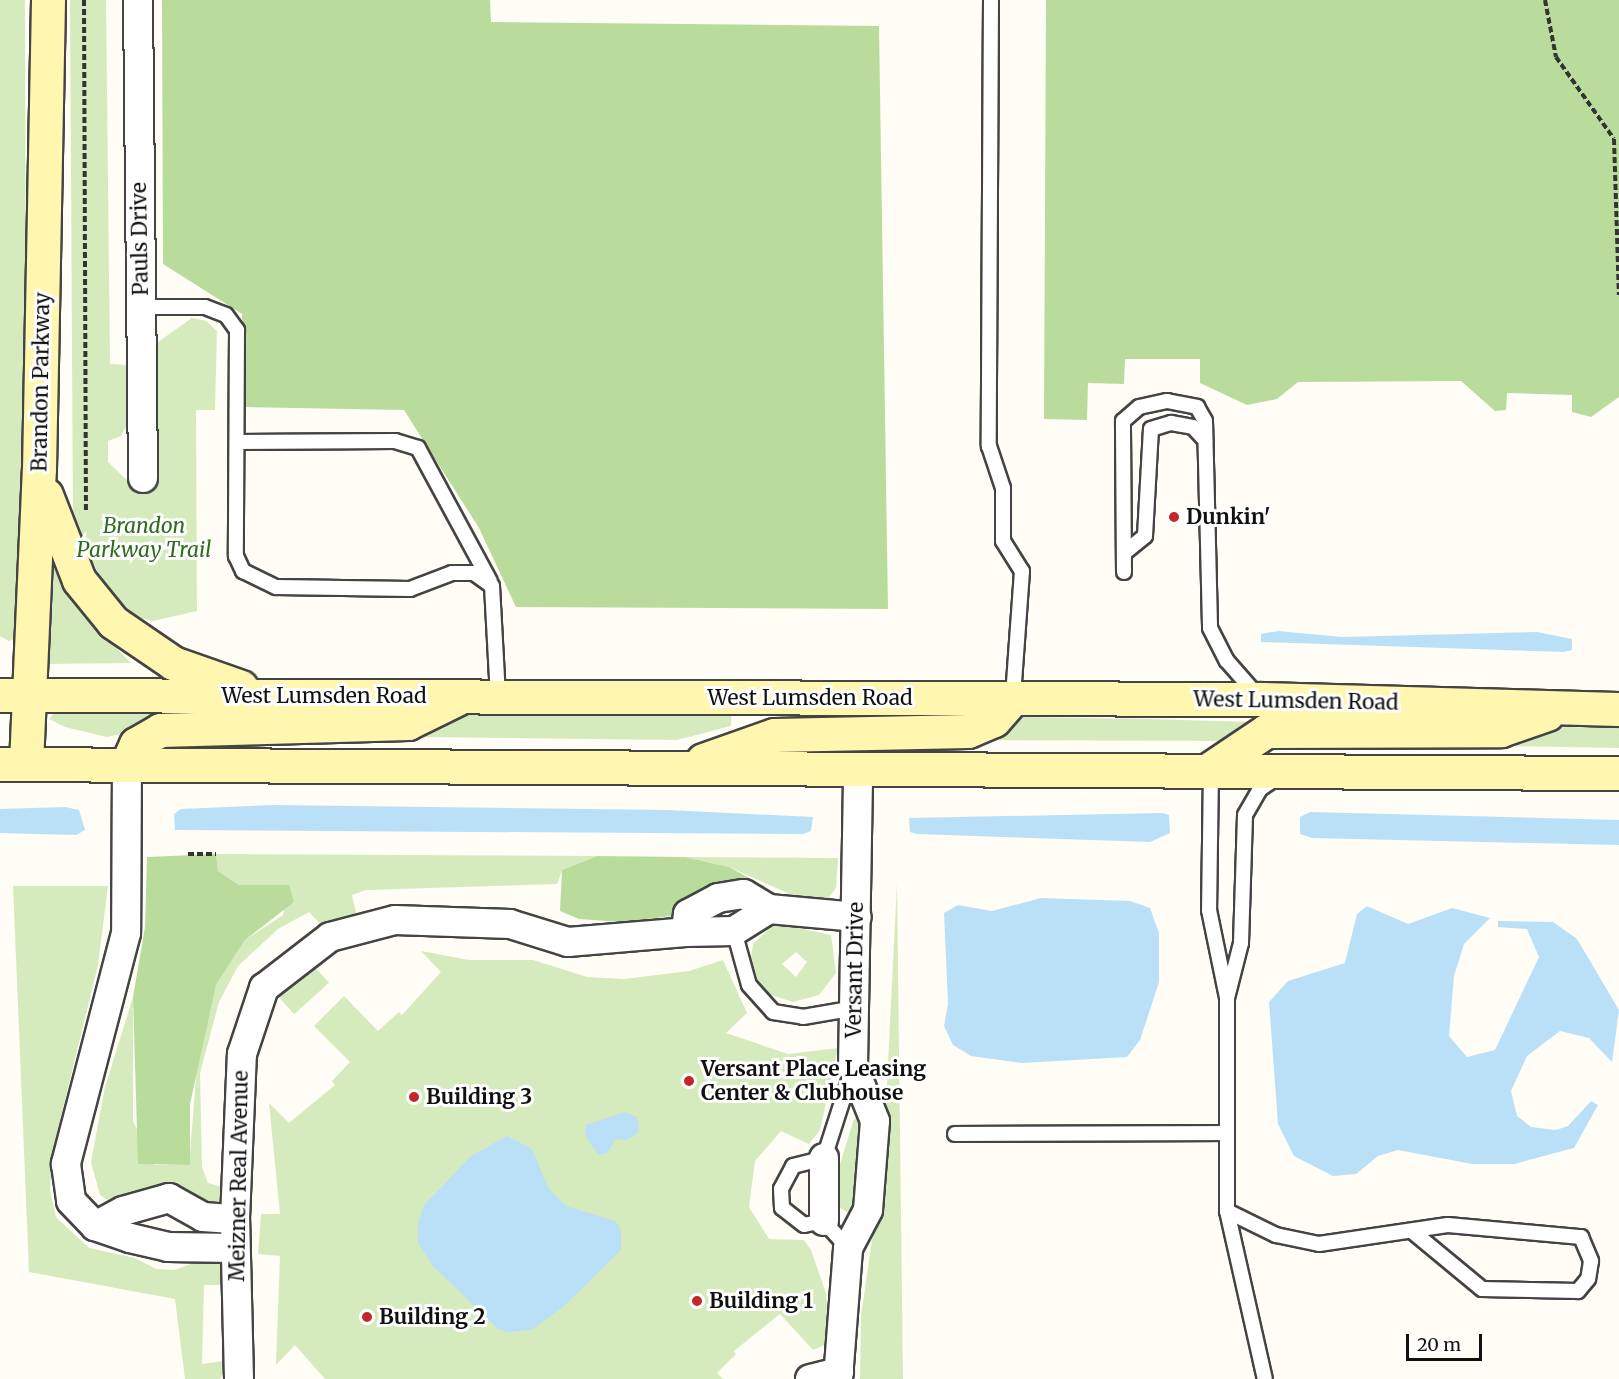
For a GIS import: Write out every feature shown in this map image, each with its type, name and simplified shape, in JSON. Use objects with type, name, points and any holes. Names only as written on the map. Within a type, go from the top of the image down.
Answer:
[{"type":"main road","name":"Brandon Parkway","points":[[13,764],[15,695],[39,469],[48,0]]},
{"type":"main road","points":[[39,469],[68,560],[94,602],[139,643],[172,663],[268,696]]},
{"type":"main road","name":"West Lumsden Road","points":[[15,695],[1262,699],[1619,709]]},
{"type":"main road","points":[[127,765],[136,744],[160,730],[408,723],[461,696]]},
{"type":"main road","points":[[691,765],[774,735],[968,732],[994,720],[1013,698]]},
{"type":"main road","points":[[1211,768],[1266,732],[1501,730],[1566,708]]},
{"type":"main road","points":[[13,764],[1291,768],[1619,773]]},
{"type":"street","name":"Pauls Drive","points":[[138,0],[143,478]]},
{"type":"street","points":[[127,765],[126,933],[66,1164],[71,1201],[95,1226],[168,1246],[235,1248]]},
{"type":"street","name":"Versant Drive","points":[[838,1375],[848,1248],[868,1210],[875,1121],[853,1066],[858,767]]},
{"type":"street","points":[[686,932],[688,914],[718,898],[744,894],[769,909],[857,917]]},
{"type":"street","points":[[734,931],[769,909]]},
{"type":"street","name":"Meizner Real Avenue","points":[[239,1379],[235,1248],[237,1098],[242,1054],[264,988],[330,937],[395,920],[510,924],[568,942],[686,932],[734,931]]},
{"type":"street","points":[[824,1158],[824,1221]]},
{"type":"street","points":[[95,1226],[123,1211],[169,1198],[203,1217],[235,1220]]},
{"type":"street","points":[[195,1247],[203,1217]]},
{"type":"street","points":[[810,1379],[838,1375]]},
{"type":"lane","points":[[991,0],[989,446],[1003,488],[1003,542],[1023,571],[1013,698]]},
{"type":"lane","points":[[141,307],[205,307],[225,315],[237,330],[236,556],[243,571],[257,582],[276,587],[410,589],[452,573],[474,573],[492,586]]},
{"type":"lane","points":[[1124,572],[1123,421],[1139,407],[1167,401],[1197,407],[1205,421],[1210,628],[1227,661],[1262,699]]},
{"type":"lane","points":[[1124,553],[1145,536],[1151,429],[1171,423],[1193,427],[1205,440]]},
{"type":"lane","points":[[237,442],[395,441],[418,448],[492,586],[498,696]]},
{"type":"lane","points":[[1211,768],[1209,910],[1227,998],[1227,1211],[1265,1379]]},
{"type":"lane","points":[[1227,998],[1241,943],[1245,815],[1260,789],[1291,768]]},
{"type":"lane","points":[[734,931],[749,985],[773,1012],[803,1017],[855,1008]]},
{"type":"lane","points":[[848,1248],[824,1221],[804,1225],[782,1208],[781,1189],[793,1166],[824,1158],[853,1066]]},
{"type":"lane","points":[[955,1134],[1227,1133]]},
{"type":"lane","points":[[1227,1211],[1276,1235],[1319,1244],[1448,1225],[1581,1237],[1590,1261],[1587,1279],[1578,1291],[1482,1289],[1412,1231]]},
{"type":"path","points":[[68,560],[86,524],[84,0]]},
{"type":"path","points":[[1545,0],[1556,57],[1614,138],[1619,295]]},
{"type":"path","points":[[188,854],[216,854]]},
{"type":"green space","points":[[0,0],[25,0],[26,431],[17,638],[9,641],[0,636]]},
{"type":"green space","name":"Brandon Parkway Trail","points":[[70,0],[106,0],[110,364],[129,365],[129,420],[121,436],[108,441],[108,462],[132,485],[157,484],[158,342],[192,318],[206,321],[217,331],[215,410],[196,410],[197,611],[153,621],[132,616],[100,576],[73,524]]},
{"type":"green space","points":[[162,0],[490,0],[491,22],[879,26],[888,609],[516,607],[479,528],[404,410],[245,407],[242,314],[163,264]]},
{"type":"green space","points":[[1046,0],[1619,0],[1619,397],[1591,417],[1572,412],[1572,395],[1507,393],[1506,410],[1495,411],[1461,381],[1298,382],[1277,399],[1247,405],[1200,383],[1200,359],[1125,359],[1124,384],[1088,383],[1087,420],[1044,419]]},
{"type":"green space","points":[[50,563],[83,614],[131,663],[46,664]]},
{"type":"green space","points":[[54,713],[216,713],[107,737],[65,727],[49,719]]},
{"type":"green space","points":[[468,713],[731,715],[731,726],[677,740],[423,737],[424,729]]},
{"type":"green space","points":[[1016,717],[1251,722],[1227,741],[924,740]]},
{"type":"green space","points":[[1565,727],[1619,728],[1619,748],[1292,742],[1508,738]]},
{"type":"green space","points":[[216,854],[597,856],[562,870],[557,884],[366,890],[352,895],[356,913],[324,928],[309,912],[278,929],[238,966],[219,1002],[200,1073],[202,1167],[208,1183],[225,1188],[226,1206],[206,1208],[193,1194],[172,1188],[111,1202],[100,1195],[91,1162],[105,1087],[133,997],[133,1121],[154,1165],[189,1165],[198,1053],[216,985],[245,940],[283,915],[288,885],[239,885],[218,871]]},
{"type":"green space","points":[[216,854],[218,871],[239,885],[289,885],[294,902],[245,940],[216,985],[190,1104],[190,1165],[138,1164],[133,997],[145,927],[147,857]]},
{"type":"green space","points":[[597,856],[685,857],[729,867],[766,887],[739,883],[704,893],[672,916],[621,922],[579,919],[560,911],[562,870]]},
{"type":"green space","points":[[685,857],[838,858],[836,888],[827,900],[810,903],[729,867]]},
{"type":"green space","points":[[897,883],[903,1379],[860,1379],[861,1316],[883,1164]]},
{"type":"green space","points":[[13,886],[108,886],[98,965],[53,1149],[50,1190],[56,1217],[89,1248],[135,1258],[156,1269],[174,1270],[217,1255],[226,1265],[224,1285],[204,1285],[202,1364],[224,1361],[227,1366],[220,1379],[185,1379],[175,1299],[29,1272]]},
{"type":"green space","points":[[775,923],[831,935],[836,973],[819,995],[793,1002],[768,994],[759,984],[751,958],[753,944]],"holes":[[[796,952],[807,962],[796,977],[782,964]]]},
{"type":"green space","points":[[421,951],[469,960],[533,960],[587,977],[624,979],[689,971],[723,960],[747,1013],[726,1033],[788,1054],[838,1048],[820,1130],[809,1144],[781,1131],[755,1161],[749,1207],[769,1239],[804,1240],[811,1250],[826,1293],[831,1342],[813,1350],[780,1314],[734,1351],[736,1354],[717,1373],[723,1379],[325,1379],[295,1345],[276,1365],[280,1256],[258,1254],[261,1214],[280,1214],[269,1103],[289,1123],[335,1085],[332,1081],[350,1062],[314,1026],[344,996],[378,1031],[399,1012],[402,1015],[441,972]]},
{"type":"green space","points":[[313,965],[329,983],[294,1014],[278,996]]},
{"type":"green space","points":[[859,1117],[858,1211],[850,1214],[837,1206],[836,1177],[854,1119]]},
{"type":"water","points":[[1278,631],[1342,637],[1537,632],[1572,639],[1572,650],[1564,652],[1261,642],[1261,634]]},
{"type":"water","points":[[274,805],[668,810],[813,817],[811,831],[803,834],[175,830],[174,814],[181,809]]},
{"type":"water","points":[[65,807],[79,810],[85,830],[76,835],[0,833],[0,809]]},
{"type":"water","points":[[1310,812],[1619,820],[1619,845],[1312,838],[1300,834],[1300,817]]},
{"type":"water","points":[[1162,813],[1169,815],[1170,833],[1150,842],[917,834],[910,832],[909,818]]},
{"type":"water","points":[[1041,898],[1130,901],[1150,908],[1159,933],[1159,982],[1140,1040],[1127,1057],[1022,1063],[971,1056],[953,1045],[944,1026],[948,1004],[944,913],[958,905],[992,911]]},
{"type":"water","points":[[1367,906],[1408,924],[1452,908],[1490,918],[1464,944],[1454,976],[1449,1036],[1467,1057],[1495,1050],[1539,957],[1527,929],[1498,927],[1498,921],[1553,922],[1577,939],[1619,1010],[1612,1062],[1589,1038],[1560,1031],[1527,1056],[1511,1091],[1517,1116],[1531,1127],[1556,1130],[1568,1126],[1591,1101],[1598,1105],[1574,1148],[1514,1164],[1472,1164],[1398,1150],[1378,1156],[1356,1174],[1333,1176],[1294,1156],[1278,1124],[1269,1002],[1288,981],[1345,963],[1357,914]]},
{"type":"water","points":[[625,1112],[637,1117],[639,1132],[627,1140],[616,1139],[607,1153],[598,1155],[585,1135],[586,1125]]},
{"type":"water","points":[[507,1136],[532,1149],[549,1189],[566,1206],[615,1221],[621,1230],[621,1250],[562,1308],[531,1330],[508,1332],[498,1329],[432,1265],[418,1243],[418,1224],[424,1205],[471,1156]]},
{"type":"place","name":"Dunkin'","points":[[1174,517]]},
{"type":"place","name":"Versant Place Leasing Center & Clubhouse","points":[[689,1081]]},
{"type":"place","name":"Building 3","points":[[414,1097]]},
{"type":"place","name":"Building 1","points":[[697,1301]]},
{"type":"place","name":"Building 2","points":[[367,1317]]}]
